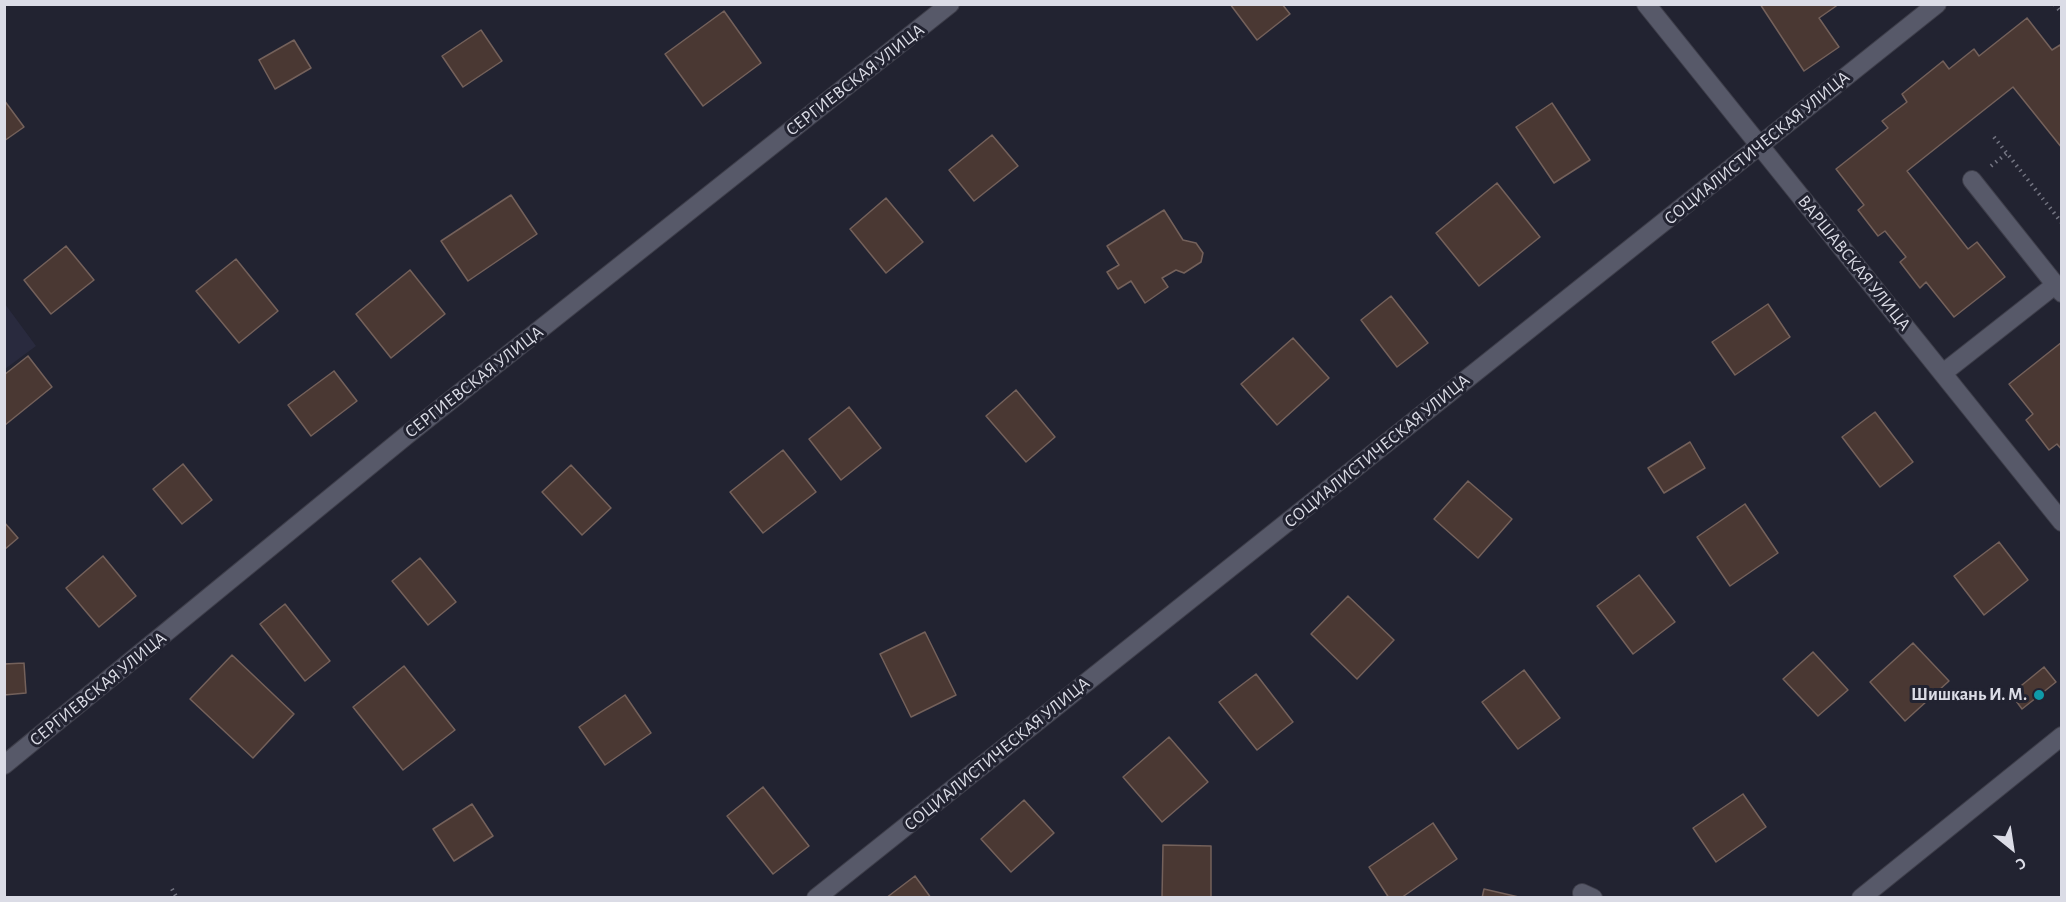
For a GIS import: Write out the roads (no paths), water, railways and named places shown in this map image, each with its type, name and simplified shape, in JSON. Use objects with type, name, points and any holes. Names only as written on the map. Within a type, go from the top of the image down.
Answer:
[{"type":"street","name":"СЕРГИЕВСКАЯ УЛИЦА","points":[[4,765],[407,435],[950,4]]},
{"type":"street","name":"ВАРШАВСКАЯ УЛИЦА","points":[[1646,4],[2061,522]]},
{"type":"street","name":"СОЦИАЛИСТИЧЕСКАЯ УЛИЦА","points":[[816,897],[1937,4]]},
{"type":"street","points":[[1943,374],[2058,289],[1972,180]]},
{"type":"street","points":[[1861,897],[2061,736]]},
{"type":"place","name":"Шишкань И. М.","points":[[2039,695]]}]
